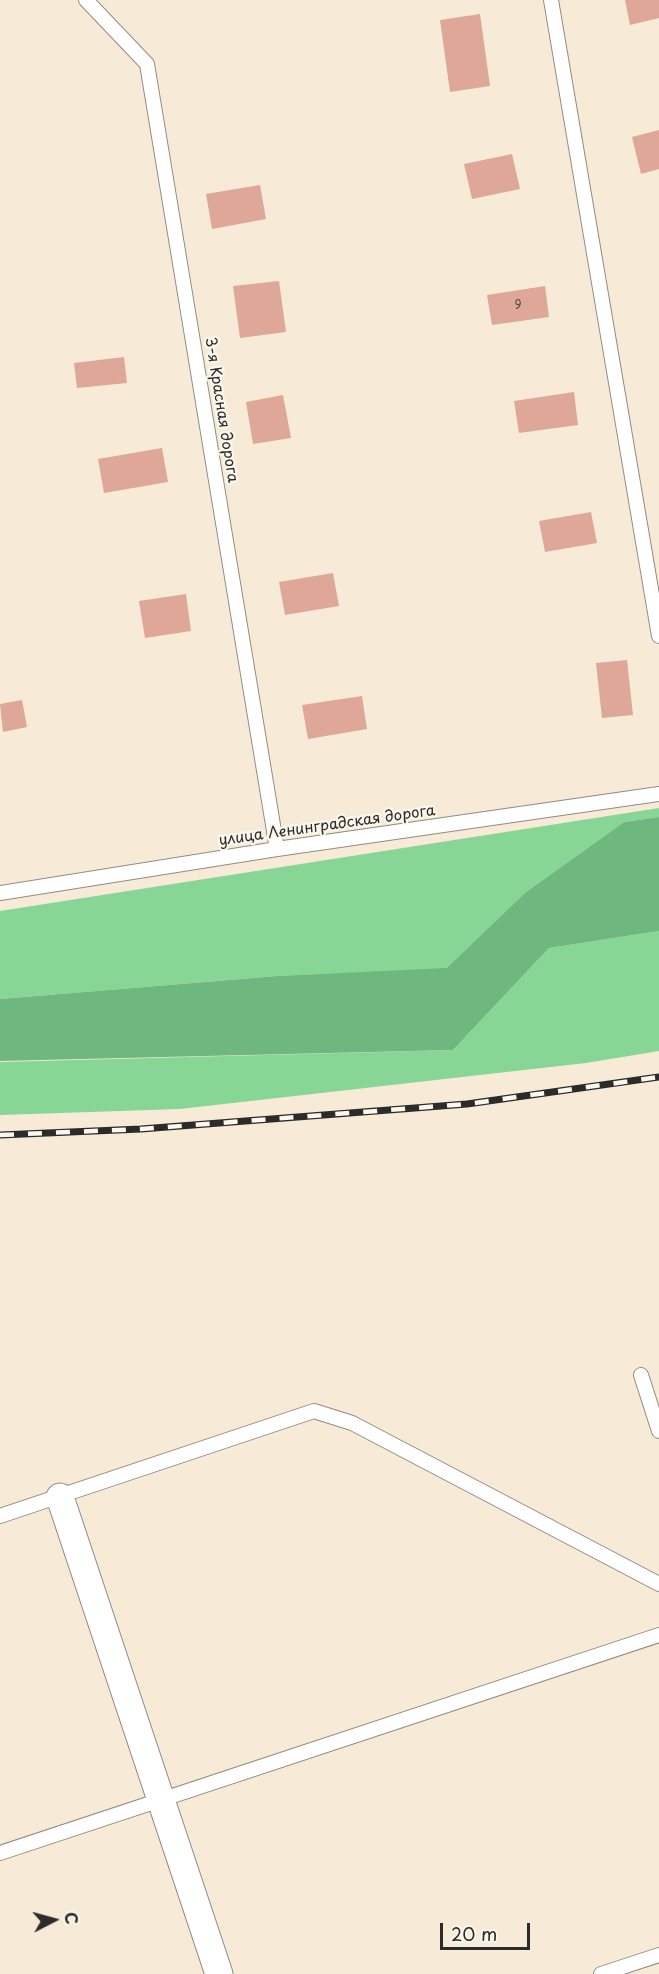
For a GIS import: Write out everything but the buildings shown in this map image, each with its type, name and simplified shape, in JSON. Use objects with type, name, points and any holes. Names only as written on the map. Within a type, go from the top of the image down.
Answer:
[{"type":"street","points":[[60,1497],[219,1974]]},
{"type":"lane","name":"3-я Красная дорога","points":[[86,0],[147,64],[277,849]]},
{"type":"lane","points":[[551,0],[659,636]]},
{"type":"lane","name":"улица Ленинградская дорога","points":[[0,893],[277,849],[659,794]]},
{"type":"lane","points":[[641,1375],[659,1431]]},
{"type":"lane","points":[[0,1516],[314,1411],[352,1423],[659,1584]]},
{"type":"lane","points":[[0,1853],[659,1635]]},
{"type":"lane","points":[[601,1974],[659,1955]]},
{"type":"green space","points":[[659,808],[659,817],[624,822],[526,892],[447,969],[277,976],[0,999],[0,911]]},
{"type":"green space","points":[[659,817],[659,931],[549,948],[453,1050],[0,1061],[0,999],[277,976],[447,968],[526,892],[624,822]]},
{"type":"green space","points":[[659,931],[659,1051],[586,1063],[180,1109],[0,1115],[0,1062],[453,1050],[549,948]]},
{"type":"railway","points":[[0,1135],[141,1129],[467,1104],[659,1077]]}]
